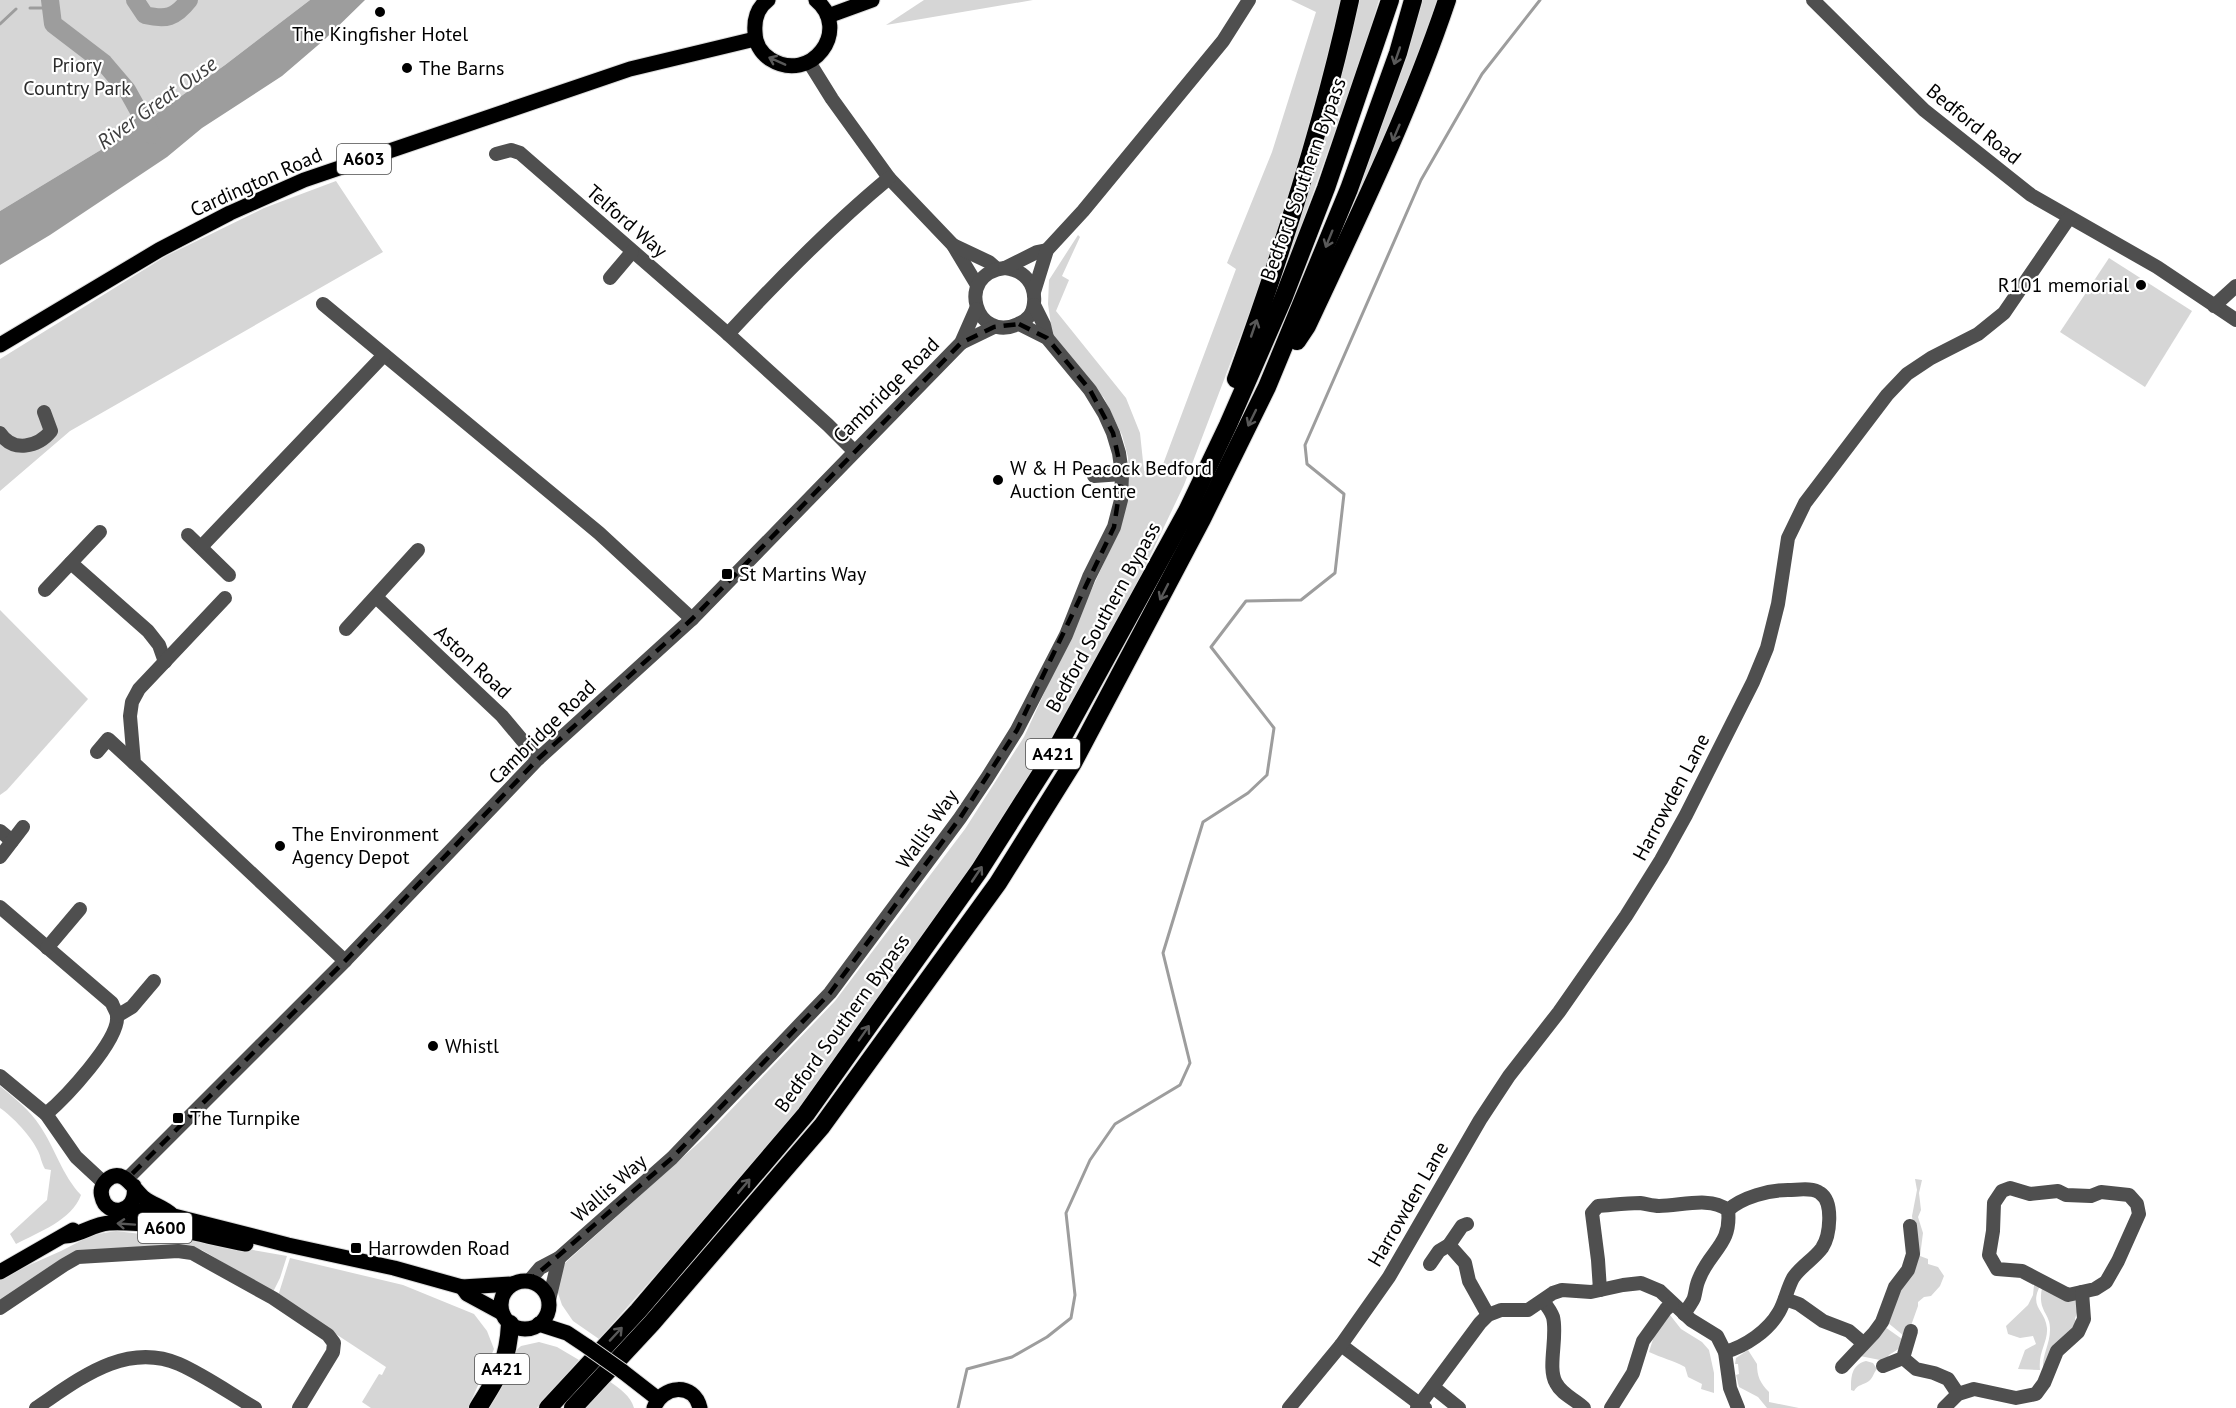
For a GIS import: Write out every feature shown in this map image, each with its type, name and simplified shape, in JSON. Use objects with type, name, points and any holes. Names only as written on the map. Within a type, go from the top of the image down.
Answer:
[{"type":"highway","points":[[1228,425],[1234,382],[1287,232],[1313,147],[1350,0]]},
{"type":"highway","name":"Bedford Southern Bypass","points":[[548,1408],[638,1311],[806,1114],[979,871],[1054,753],[1187,511],[1228,425],[1283,299],[1326,188],[1390,0]]},
{"type":"highway","name":"Bedford Southern Bypass","points":[[573,1408],[652,1323],[822,1126],[998,883],[1078,753],[1202,519],[1267,387],[1348,189],[1398,52],[1413,0]]},
{"type":"highway","points":[[1267,387],[1307,326],[1377,177],[1418,80],[1447,0]]},
{"type":"highway","name":"A421","points":[[478,1408],[505,1362],[509,1345],[506,1318]]},
{"type":"main road","points":[[768,0],[762,4],[754,21],[755,39],[764,55],[780,65],[795,66],[809,62],[818,56],[827,43],[830,30],[828,16],[816,0]]},
{"type":"main road","points":[[828,16],[872,0]]},
{"type":"main road","name":"Cardington Road","points":[[0,345],[159,250],[230,213],[304,180],[630,69],[755,39]]},
{"type":"main road","points":[[108,1207],[102,1200],[101,1190],[104,1183],[119,1176],[130,1182],[144,1199],[166,1209],[174,1216]]},
{"type":"main road","name":"A600","points":[[127,1208],[135,1196],[130,1182]]},
{"type":"main road","name":"A600","points":[[0,1272],[30,1253],[65,1236],[108,1207],[174,1216],[266,1240],[394,1268],[462,1287],[512,1284]]},
{"type":"main road","name":"A600","points":[[65,1236],[75,1235],[96,1225],[122,1223],[176,1230],[249,1245],[266,1240]]},
{"type":"main road","points":[[506,1318],[502,1298],[512,1284],[529,1281],[541,1288],[567,1333]]},
{"type":"main road","points":[[462,1287],[467,1294],[524,1329],[539,1324],[567,1333],[622,1371],[656,1403],[664,1393],[680,1389],[694,1396],[700,1408]]},
{"type":"main road","points":[[539,1324],[549,1307],[549,1300]]},
{"type":"street","points":[[961,343],[994,327],[1007,328],[1019,324],[1030,316],[1047,250],[1083,211],[1223,41],[1249,0]]},
{"type":"street","name":"Bedford Road","points":[[1812,0],[1924,110],[2031,195],[2157,267],[2236,320]]},
{"type":"street","points":[[809,62],[832,99],[889,178],[952,245],[977,285]]},
{"type":"street","name":"Telford Way","points":[[496,154],[511,150],[520,153],[728,334],[854,451]]},
{"type":"street","points":[[728,334],[808,250],[889,178]]},
{"type":"street","name":"Harrowden Lane","points":[[1289,1408],[1341,1345],[1389,1277],[1480,1120],[1509,1076],[1559,1012],[1626,916],[1686,815],[1753,682],[1767,648],[1778,604],[1788,538],[1805,503],[1887,394],[1907,374],[1931,358],[1978,334],[2004,313],[2068,218]]},
{"type":"street","points":[[952,245],[1001,268],[1023,274],[1029,281],[1034,299]]},
{"type":"street","points":[[994,327],[976,309],[974,298],[977,285],[986,275],[1037,252],[1047,250]]},
{"type":"street","points":[[610,278],[632,252]]},
{"type":"street","points":[[2214,306],[2236,286]]},
{"type":"street","name":"Wallis Way","points":[[1034,299],[1047,338]]},
{"type":"street","points":[[322,304],[599,533],[692,619]]},
{"type":"street","name":"Cambridge Road","points":[[130,1182],[538,759],[692,619],[961,343],[976,309]]},
{"type":"street","name":"Wallis Way","points":[[529,1281],[540,1268],[559,1258],[692,1139],[830,993],[960,818],[1017,730],[1066,635],[1089,577],[1114,527],[1121,500],[1122,474],[1113,433],[1090,390],[1047,338],[1019,324]]},
{"type":"street","points":[[201,548],[384,355]]},
{"type":"street","points":[[0,433],[11,444],[22,447],[34,444],[51,430],[44,412]]},
{"type":"street","points":[[1094,476],[1122,474]]},
{"type":"street","points":[[45,590],[100,532]]},
{"type":"street","points":[[188,535],[229,575]]},
{"type":"street","points":[[346,629],[418,550]]},
{"type":"street","points":[[71,563],[148,631],[159,645],[165,662]]},
{"type":"street","name":"Aston Road","points":[[376,597],[502,716],[538,759]]},
{"type":"street","points":[[134,763],[130,716],[132,702],[139,689],[225,598]]},
{"type":"street","points":[[97,752],[108,739],[345,961]]},
{"type":"street","points":[[0,857],[23,827]]},
{"type":"street","points":[[0,831],[12,841]]},
{"type":"street","points":[[0,907],[112,1003],[117,1016],[110,1041],[59,1104],[46,1114]]},
{"type":"street","points":[[47,948],[80,909]]},
{"type":"street","points":[[117,1016],[132,1007],[154,981]]},
{"type":"street","points":[[0,1076],[46,1114],[76,1157],[104,1183]]},
{"type":"street","points":[[2010,1188],[2030,1194],[2058,1191],[2066,1195],[2091,1196],[2101,1192],[2115,1192],[2129,1195],[2137,1204],[2139,1214],[2106,1282],[2095,1289],[2082,1292],[2068,1295],[2033,1275],[2022,1271],[1997,1269],[1989,1255],[1995,1218],[1994,1203],[2002,1191],[2010,1188]]},
{"type":"street","points":[[1725,1352],[1735,1349],[1756,1336],[1770,1323],[1779,1311],[1794,1277],[1822,1248],[1828,1221],[1828,1205],[1825,1198],[1813,1190],[1780,1190],[1742,1202],[1728,1210]]},
{"type":"street","points":[[1600,1290],[1592,1213],[1598,1206],[1641,1203],[1660,1206],[1709,1203],[1723,1206],[1728,1210]]},
{"type":"street","points":[[1684,1314],[1694,1299],[1698,1280],[1709,1260],[1725,1240],[1728,1210]]},
{"type":"street","points":[[1430,1264],[1440,1251],[1449,1245],[1456,1232],[1467,1224]]},
{"type":"street","points":[[1842,1367],[1882,1322],[1895,1287],[1908,1270],[1913,1254],[1910,1226]]},
{"type":"street","points":[[1449,1245],[1465,1263],[1469,1281],[1488,1315]]},
{"type":"street","points":[[0,1308],[78,1257],[178,1251],[199,1256],[273,1298],[328,1335],[334,1343],[333,1352],[299,1408]]},
{"type":"street","points":[[549,1300],[559,1258]]},
{"type":"street","points":[[1341,1345],[1421,1407],[1433,1387],[1488,1315],[1501,1310],[1528,1310],[1553,1293],[1562,1290],[1591,1292],[1641,1283],[1660,1291],[1684,1314],[1717,1336],[1725,1352],[1730,1388],[1738,1408]]},
{"type":"street","points":[[1944,1408],[1958,1394],[1974,1389],[2016,1398],[2027,1403],[2044,1383],[2057,1351],[2078,1332],[2084,1319],[2082,1292]]},
{"type":"street","points":[[1785,1299],[1799,1304],[1823,1321],[1849,1331],[1863,1343]]},
{"type":"street","points":[[1543,1301],[1553,1315],[1552,1374],[1554,1381],[1562,1392],[1584,1408]]},
{"type":"street","points":[[1611,1408],[1630,1379],[1643,1341],[1672,1304]]},
{"type":"street","points":[[1903,1358],[1911,1331]]},
{"type":"street","points":[[36,1408],[86,1374],[111,1363],[136,1357],[178,1364],[255,1408]]},
{"type":"street","points":[[1903,1358],[1916,1369],[1934,1373],[1948,1380],[1958,1394]]},
{"type":"street","points":[[1883,1366],[1903,1358]]},
{"type":"street","points":[[1433,1387],[1459,1408]]},
{"type":"highlighted area","points":[[1019,324],[1047,338],[1090,390],[1113,433],[1122,474],[1114,527],[1017,730],[960,818],[830,993],[672,1158],[529,1281],[462,1287],[174,1216],[145,1199],[127,1179],[345,961],[538,759],[692,619],[961,343],[994,327]]},
{"type":"green space","name":"Priory Country Park","points":[[0,0],[310,0],[225,65],[132,131],[0,211]]},
{"type":"green space","points":[[924,0],[1033,0],[886,25]]},
{"type":"green space","points":[[1291,0],[1343,0],[1281,230],[1184,485],[1123,613],[1049,750],[975,870],[801,1111],[599,1339],[573,1321],[562,1305],[556,1287],[565,1263],[703,1139],[835,1001],[965,829],[1024,737],[1119,530],[1129,475],[1128,457],[1122,435],[1104,398],[1059,347],[1049,328],[1051,325],[1048,304],[1049,280],[1078,235],[1080,237],[1062,276],[1069,280],[1056,311],[1126,398],[1140,433],[1144,471],[1159,475],[1236,269],[1227,263],[1272,152],[1316,12]]},
{"type":"green space","points":[[1359,0],[1379,0],[1365,47],[1271,311]]},
{"type":"green space","points":[[1417,0],[1441,0],[1334,254],[1328,252]]},
{"type":"green space","points":[[336,181],[383,252],[70,431],[0,491],[0,359],[166,256],[264,208]]},
{"type":"green space","points":[[2109,258],[2192,311],[2145,387],[2060,332]]},
{"type":"green space","points":[[0,610],[88,699],[0,795]]},
{"type":"green space","points":[[0,1086],[22,1104],[36,1120],[69,1179],[81,1195],[77,1204],[63,1218],[16,1244],[10,1234],[47,1200],[51,1170],[45,1169],[35,1145],[26,1133],[0,1108]]},
{"type":"green space","points":[[1915,1179],[1922,1180],[1919,1193],[1921,1210],[1918,1217],[1923,1233],[1920,1256],[1928,1259],[1928,1264],[1938,1267],[1944,1276],[1940,1286],[1931,1296],[1924,1297],[1918,1302],[1908,1334],[1904,1336],[1887,1322],[1915,1238],[1912,1216],[1917,1190]]},
{"type":"green space","points":[[116,1231],[207,1242],[287,1256],[273,1292],[202,1250],[185,1247],[86,1251],[0,1302],[0,1278],[92,1235]]},
{"type":"green space","points":[[290,1258],[403,1285],[474,1314],[487,1331],[494,1349],[468,1408],[371,1408],[362,1402],[379,1374],[382,1375],[386,1367],[278,1296]]},
{"type":"green space","points":[[2041,1284],[2036,1298],[2047,1328],[2040,1358],[2040,1370],[2018,1369],[2025,1350],[2036,1344],[2033,1336],[2020,1338],[2008,1334],[2006,1326],[2028,1305],[2033,1295],[2034,1285]]},
{"type":"green space","points":[[2042,1288],[2076,1298],[2075,1319],[2078,1324],[2043,1369],[2050,1324],[2041,1302]]},
{"type":"green space","points":[[1670,1315],[1681,1329],[1702,1342],[1709,1350],[1714,1373],[1714,1393],[1701,1389],[1702,1384],[1688,1377],[1685,1367],[1649,1352],[1654,1336]]},
{"type":"green space","points":[[1885,1327],[1902,1339],[1900,1348],[1889,1355],[1885,1361],[1860,1356],[1876,1341]]},
{"type":"green space","points":[[539,1342],[557,1347],[579,1360],[537,1408],[487,1408],[513,1353],[521,1346]]},
{"type":"green space","points":[[1748,1350],[1757,1364],[1763,1386],[1769,1392],[1769,1402],[1799,1408],[1767,1408],[1758,1397],[1739,1387],[1736,1358]]},
{"type":"green space","points":[[1866,1361],[1873,1363],[1877,1369],[1869,1381],[1854,1391],[1851,1390],[1852,1376],[1857,1365]]},
{"type":"green space","points":[[609,1381],[621,1389],[634,1408],[584,1408]]},
{"type":"shaded area","points":[[310,0],[365,0],[324,40],[282,76],[202,128],[167,157],[50,235],[0,265],[0,211],[132,131],[225,65]]},
{"type":"waterway","name":"River Great Ouse","points":[[50,0],[53,24],[104,63],[127,90],[152,135]]},
{"type":"waterway","points":[[135,0],[145,15],[159,17],[174,14],[189,0]]},
{"type":"waterway","points":[[958,1408],[967,1369],[1012,1357],[1047,1337],[1071,1318],[1075,1295],[1066,1213],[1090,1160],[1115,1124],[1180,1085],[1190,1063],[1163,953],[1203,822],[1248,793],[1267,775],[1274,728],[1211,647],[1246,601],[1301,600],[1335,573],[1344,494],[1307,464],[1305,445],[1421,180],[1482,74],[1540,0]]},
{"type":"waterway","points":[[30,8],[52,8]]},
{"type":"waterway","points":[[0,24],[16,9]]},
{"type":"place","name":"The Kingfisher Hotel","points":[[380,12]]},
{"type":"place","name":"The Barns","points":[[407,68]]},
{"type":"place","name":"R101 memorial","points":[[2141,285]]},
{"type":"place","name":"W & H Peacock Bedford Auction Centre","points":[[998,480]]},
{"type":"place","name":"St Martins Way","points":[[727,574]]},
{"type":"place","name":"The Environment Agency Depot","points":[[280,846]]},
{"type":"place","name":"Whistl","points":[[433,1046]]},
{"type":"place","name":"The Turnpike","points":[[178,1118]]},
{"type":"place","name":"Harrowden Road","points":[[356,1248]]}]
